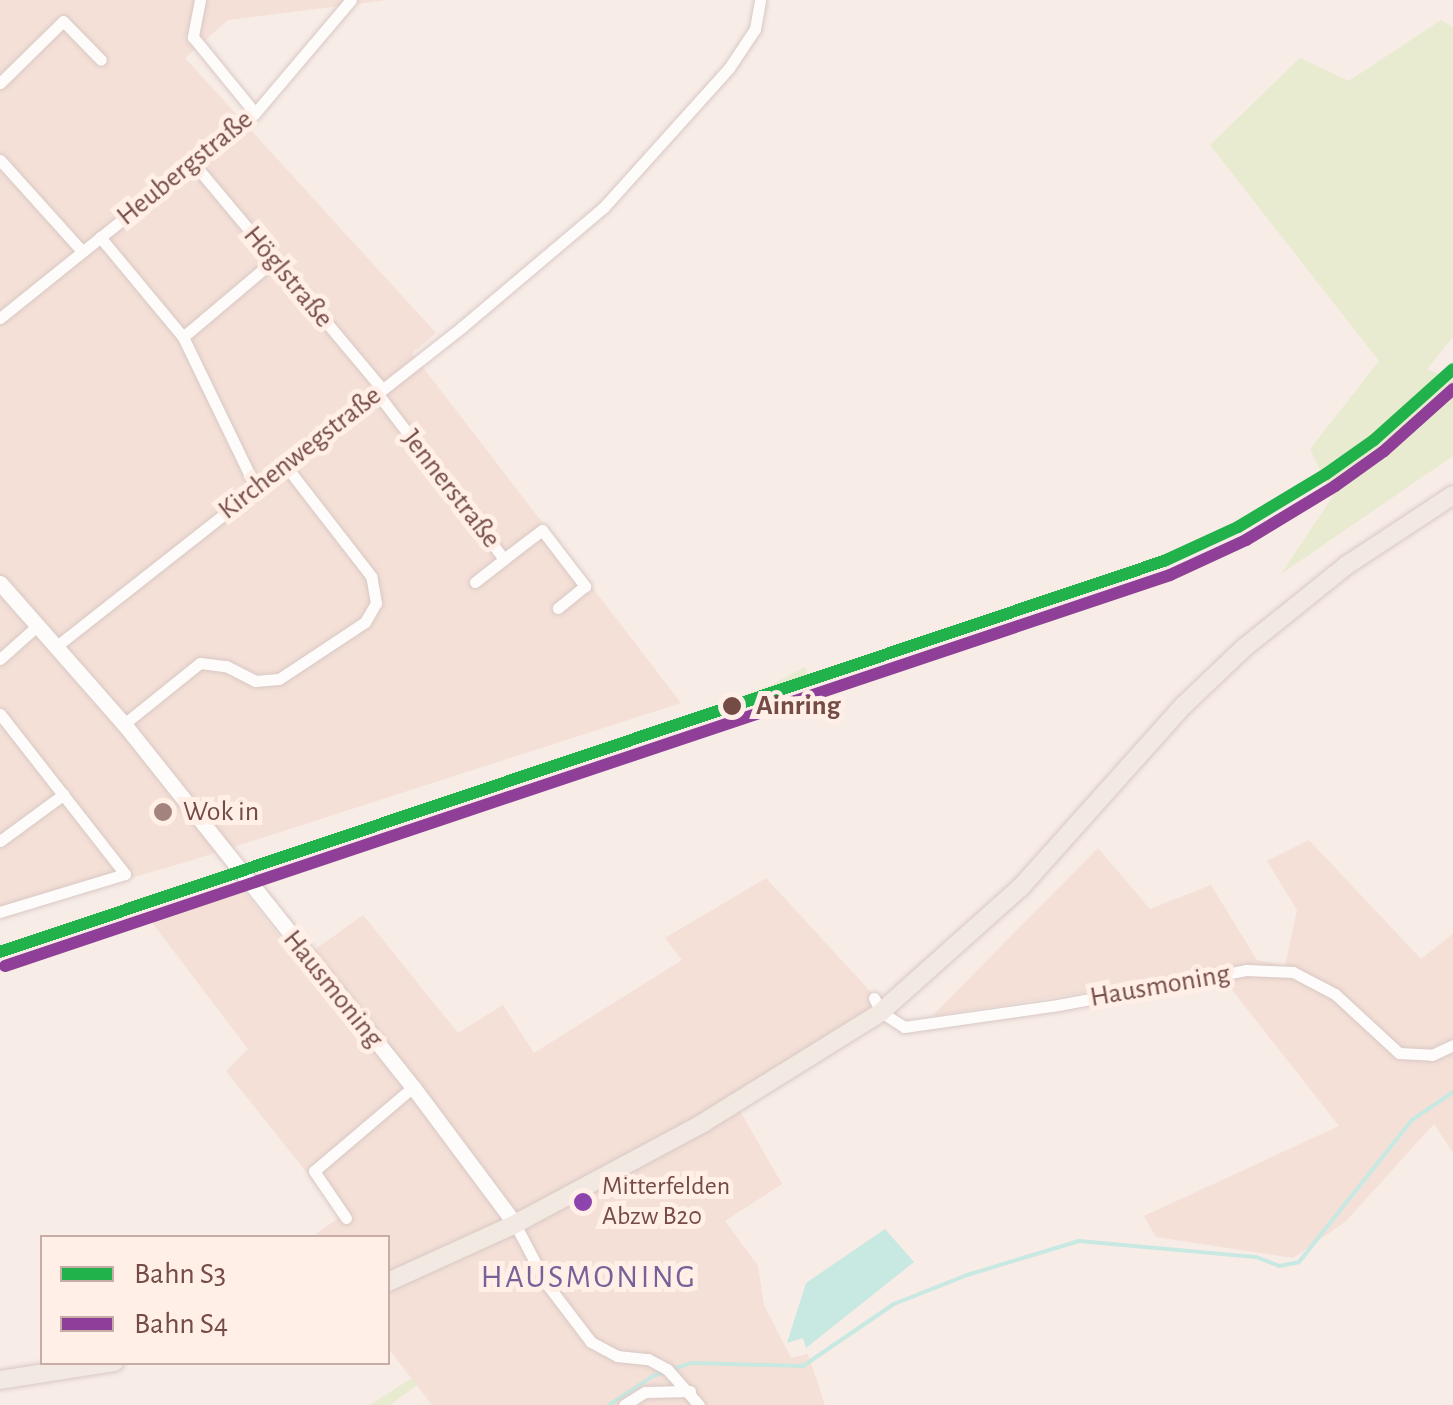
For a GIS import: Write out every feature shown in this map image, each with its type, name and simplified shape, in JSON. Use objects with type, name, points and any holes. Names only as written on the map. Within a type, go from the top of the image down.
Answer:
[{"type":"main road","points":[[390,1281],[515,1224],[736,1104],[877,1005],[1020,887],[1184,706],[1245,648],[1347,565],[1453,495]]},
{"type":"main road","points":[[0,1380],[96,1365]]},
{"type":"street","points":[[200,0],[193,37],[255,113]]},
{"type":"street","name":"Heubergstraße","points":[[0,318],[255,113],[351,0]]},
{"type":"street","name":"Kirchenwegstraße","points":[[58,645],[380,391],[603,208],[729,68],[755,29],[760,0]]},
{"type":"street","points":[[0,83],[63,21],[101,60]]},
{"type":"street","points":[[0,160],[82,251]]},
{"type":"street","name":"Höglstraße","points":[[194,164],[380,391]]},
{"type":"street","points":[[100,237],[183,337],[256,486]]},
{"type":"street","points":[[183,337],[274,260]]},
{"type":"street","name":"Jennerstraße","points":[[380,391],[504,558],[542,530],[585,586],[558,608]]},
{"type":"street","points":[[124,724],[200,663],[226,666],[255,681],[279,679],[365,622],[376,604],[371,576],[284,464]]},
{"type":"street","points":[[475,582],[504,558]]},
{"type":"street","name":"Hausmoning","points":[[0,583],[124,724],[412,1087],[515,1224]]},
{"type":"street","points":[[0,659],[37,626]]},
{"type":"street","points":[[0,714],[125,874],[0,912]]},
{"type":"street","points":[[0,841],[64,794]]},
{"type":"street","name":"Hausmoning","points":[[877,1005],[904,1027],[1058,1005],[1246,970],[1293,972],[1335,994],[1385,1046],[1398,1053],[1432,1054],[1453,1045]]},
{"type":"street","points":[[346,1218],[314,1171],[412,1087]]},
{"type":"street","points":[[515,1224],[546,1283],[591,1342],[618,1356],[648,1359],[666,1369],[699,1405]]},
{"type":"street","points":[[624,1405],[645,1392],[690,1391]]},
{"type":"shaded area","points":[[0,0],[388,0],[228,20],[185,58],[436,333],[412,353],[681,703],[193,860],[0,916]]},
{"type":"shaded area","points":[[1309,840],[1421,959],[1453,934],[1453,1153],[1434,1124],[1345,1222],[1293,1258],[1156,1237],[1144,1216],[1339,1126],[1218,972],[932,1016],[1098,848],[1150,909],[1211,885],[1257,960],[1285,966],[1297,910],[1267,861]]},
{"type":"shaded area","points":[[766,878],[880,1002],[736,1104],[782,1184],[725,1221],[758,1266],[764,1305],[791,1358],[808,1354],[825,1405],[432,1405],[390,1351],[390,1235],[315,1235],[341,1216],[226,1071],[248,1049],[147,916],[237,883],[299,961],[363,915],[458,1033],[503,1005],[534,1053],[682,960],[665,938]]},
{"type":"green space","points":[[1441,20],[1453,27],[1453,337],[1427,369],[1453,381],[1453,456],[1281,574],[1333,496],[1310,449],[1379,361],[1210,145],[1300,58],[1349,81]]},
{"type":"green space","points":[[805,667],[808,676],[688,716],[771,685]]},
{"type":"green space","points":[[412,1378],[417,1385],[390,1405],[370,1405]]},
{"type":"water","points":[[885,1229],[914,1262],[806,1348],[803,1338],[787,1343],[806,1283]]},
{"type":"waterway","points":[[609,1405],[653,1376],[691,1363],[803,1366],[894,1304],[967,1275],[1079,1241],[1256,1257],[1279,1266],[1299,1262],[1412,1120],[1453,1092]]},
{"type":"rail line","name":"S3","points":[[0,952],[1164,561],[1238,527],[1326,474],[1374,440],[1453,369]]},
{"type":"rail line","name":"S4","points":[[5,966],[1170,575],[1246,540],[1335,486],[1384,451],[1453,389]]},
{"type":"place","name":"Ainring","points":[[732,706]]},
{"type":"place","name":"Wok in","points":[[163,812]]},
{"type":"place","name":"Mitterfelden Abzw B20","points":[[583,1202]]},
{"type":"district","name":"HAUSMONING","points":[[589,1277]]}]
